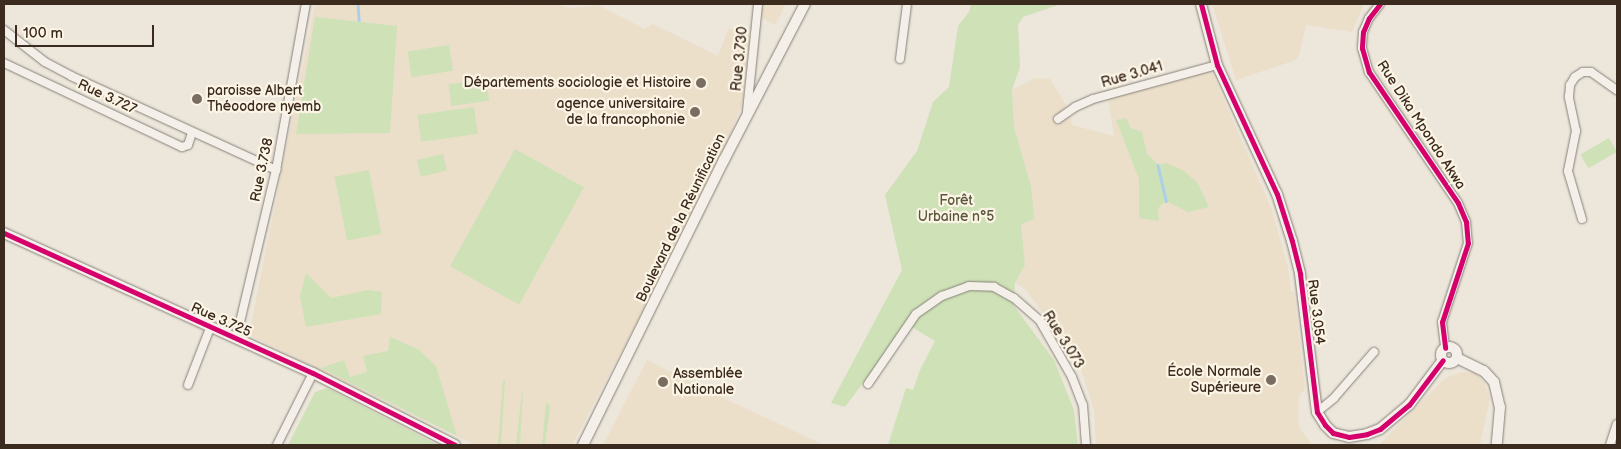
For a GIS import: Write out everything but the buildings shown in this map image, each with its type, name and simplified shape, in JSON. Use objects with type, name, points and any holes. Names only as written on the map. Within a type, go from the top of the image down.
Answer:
[{"type":"street","name":"Rue 3.738","points":[[236,339],[276,170],[306,4]]},
{"type":"street","name":"Rue 3.730","points":[[747,116],[758,4]]},
{"type":"street","name":"Boulevard de la Réunification","points":[[583,445],[805,4]]},
{"type":"street","points":[[900,58],[907,4]]},
{"type":"street","name":"Rue 3.054","points":[[1201,4],[1217,65],[1276,194],[1292,241],[1300,274],[1317,412],[1325,425],[1333,433],[1348,437],[1368,434],[1388,424],[1409,405],[1443,360],[1442,351],[1445,348]]},
{"type":"street","name":"Rue Dika Mpondo Akwa","points":[[1380,4],[1369,18],[1363,32],[1362,48],[1369,72],[1458,203],[1466,222],[1468,243],[1442,322],[1445,348]]},
{"type":"street","name":"Rue 3.727","points":[[4,30],[45,62],[71,76],[276,170]]},
{"type":"street","name":"Rue 3.727","points":[[4,63],[182,147],[188,145],[192,133]]},
{"type":"street","name":"Rue 3.041","points":[[1058,119],[1075,107],[1093,99],[1217,65]]},
{"type":"street","points":[[1582,220],[1568,171],[1576,131],[1569,97],[1570,85],[1575,77],[1583,72],[1590,72],[1617,90]]},
{"type":"street","name":"Rue 3.725","points":[[4,233],[312,374],[455,445]]},
{"type":"street","name":"Rue 3.073","points":[[868,384],[916,314],[942,296],[969,286],[994,287],[1021,304],[1040,322],[1049,337],[1072,377],[1083,405],[1086,445]]},
{"type":"street","points":[[188,384],[210,328]]},
{"type":"street","points":[[1445,348],[1454,349],[1457,358],[1484,371],[1494,382],[1500,407],[1497,445]]},
{"type":"street","points":[[1317,412],[1334,398],[1374,352]]},
{"type":"street","points":[[1443,360],[1449,364],[1457,358]]},
{"type":"street","points":[[277,445],[312,374]]},
{"type":"street","points":[[1610,445],[1617,424]]},
{"type":"shaded area","points":[[315,4],[511,4],[511,6],[516,4],[552,4],[573,8],[597,5],[645,29],[653,24],[718,56],[729,28],[750,36],[743,101],[714,176],[572,445],[475,445],[249,335]]},
{"type":"shaded area","points":[[763,4],[786,4],[775,25],[761,17]]},
{"type":"shaded area","points":[[1212,4],[1364,4],[1352,32],[1306,25],[1299,56],[1296,60],[1236,80]]},
{"type":"shaded area","points":[[1210,68],[1272,210],[1288,268],[1291,291],[1294,292],[1305,389],[1299,396],[1299,427],[1312,445],[1096,445],[1094,410],[1081,369],[1026,290],[1015,282],[1025,265],[1021,223],[1031,186],[1014,127],[1012,90],[1035,78],[1050,79],[1068,109],[1072,125],[1114,136],[1108,97]]},
{"type":"shaded area","name":"Assemblée Nationale","points":[[647,360],[736,404],[824,445],[603,445]]},
{"type":"shaded area","points":[[1463,372],[1476,373],[1484,382],[1490,399],[1480,445],[1379,445],[1445,378]]},
{"type":"green space","name":"Forêt Urbaine n°5","points":[[971,4],[1061,4],[1023,17],[1018,25],[1020,67],[1012,90],[1014,127],[1031,186],[1034,219],[1021,224],[1025,265],[1015,282],[1014,306],[1054,360],[1074,410],[1078,445],[888,445],[906,388],[913,390],[920,370],[935,341],[907,324],[845,407],[831,403],[902,270],[885,195],[917,151],[933,102],[949,87],[958,26],[969,12]]},
{"type":"green space","points":[[315,17],[397,26],[390,133],[296,134]]},
{"type":"green space","points":[[449,45],[453,71],[412,77],[408,52]]},
{"type":"green space","points":[[486,79],[489,101],[451,106],[448,84]]},
{"type":"green space","points":[[474,107],[478,134],[421,142],[418,115]]},
{"type":"green space","points":[[1126,118],[1131,128],[1142,132],[1147,154],[1158,165],[1166,163],[1182,170],[1197,182],[1209,207],[1188,212],[1166,201],[1158,208],[1159,221],[1139,218],[1139,179],[1116,120]]},
{"type":"green space","points":[[1609,138],[1617,152],[1588,168],[1580,154]]},
{"type":"green space","points":[[515,149],[584,187],[519,304],[450,266]]},
{"type":"green space","points":[[443,154],[447,171],[421,177],[417,160]]},
{"type":"green space","points":[[369,170],[381,234],[347,240],[335,177]]},
{"type":"green space","points":[[306,273],[331,298],[368,290],[382,292],[381,314],[306,327],[300,296]]},
{"type":"green space","points":[[390,337],[418,349],[436,366],[457,436],[321,368],[344,360],[350,377],[367,372],[363,356],[388,351]]},
{"type":"green space","points":[[505,380],[501,445],[498,445],[503,381]]},
{"type":"green space","points":[[327,388],[438,445],[288,445],[315,392]]},
{"type":"green space","points":[[522,391],[520,445],[516,445]]},
{"type":"green space","points":[[546,403],[550,407],[545,445],[542,445]]},
{"type":"waterway","points":[[358,4],[359,20]]},
{"type":"waterway","points":[[1158,165],[1166,201]]},
{"type":"cycle path","points":[[1201,4],[1217,65],[1277,194],[1292,241],[1300,274],[1317,412],[1325,425],[1333,433],[1349,437],[1367,434],[1380,429],[1409,405],[1443,360]]},
{"type":"cycle path","points":[[1380,4],[1369,18],[1363,32],[1362,48],[1369,72],[1458,203],[1466,222],[1468,243],[1442,322],[1445,348]]},
{"type":"cycle path","points":[[4,233],[313,373],[455,445]]},
{"type":"place","name":"Départements sociologie et Histoire","points":[[701,83]]},
{"type":"place","name":"paroisse Albert Théoodore nyemb","points":[[197,99]]},
{"type":"place","name":"agence universitaire de la francophonie","points":[[695,112]]},
{"type":"place","name":"École Normale Supérieure","points":[[1271,380]]},
{"type":"place","name":"Assemblée Nationale","points":[[663,382]]}]
